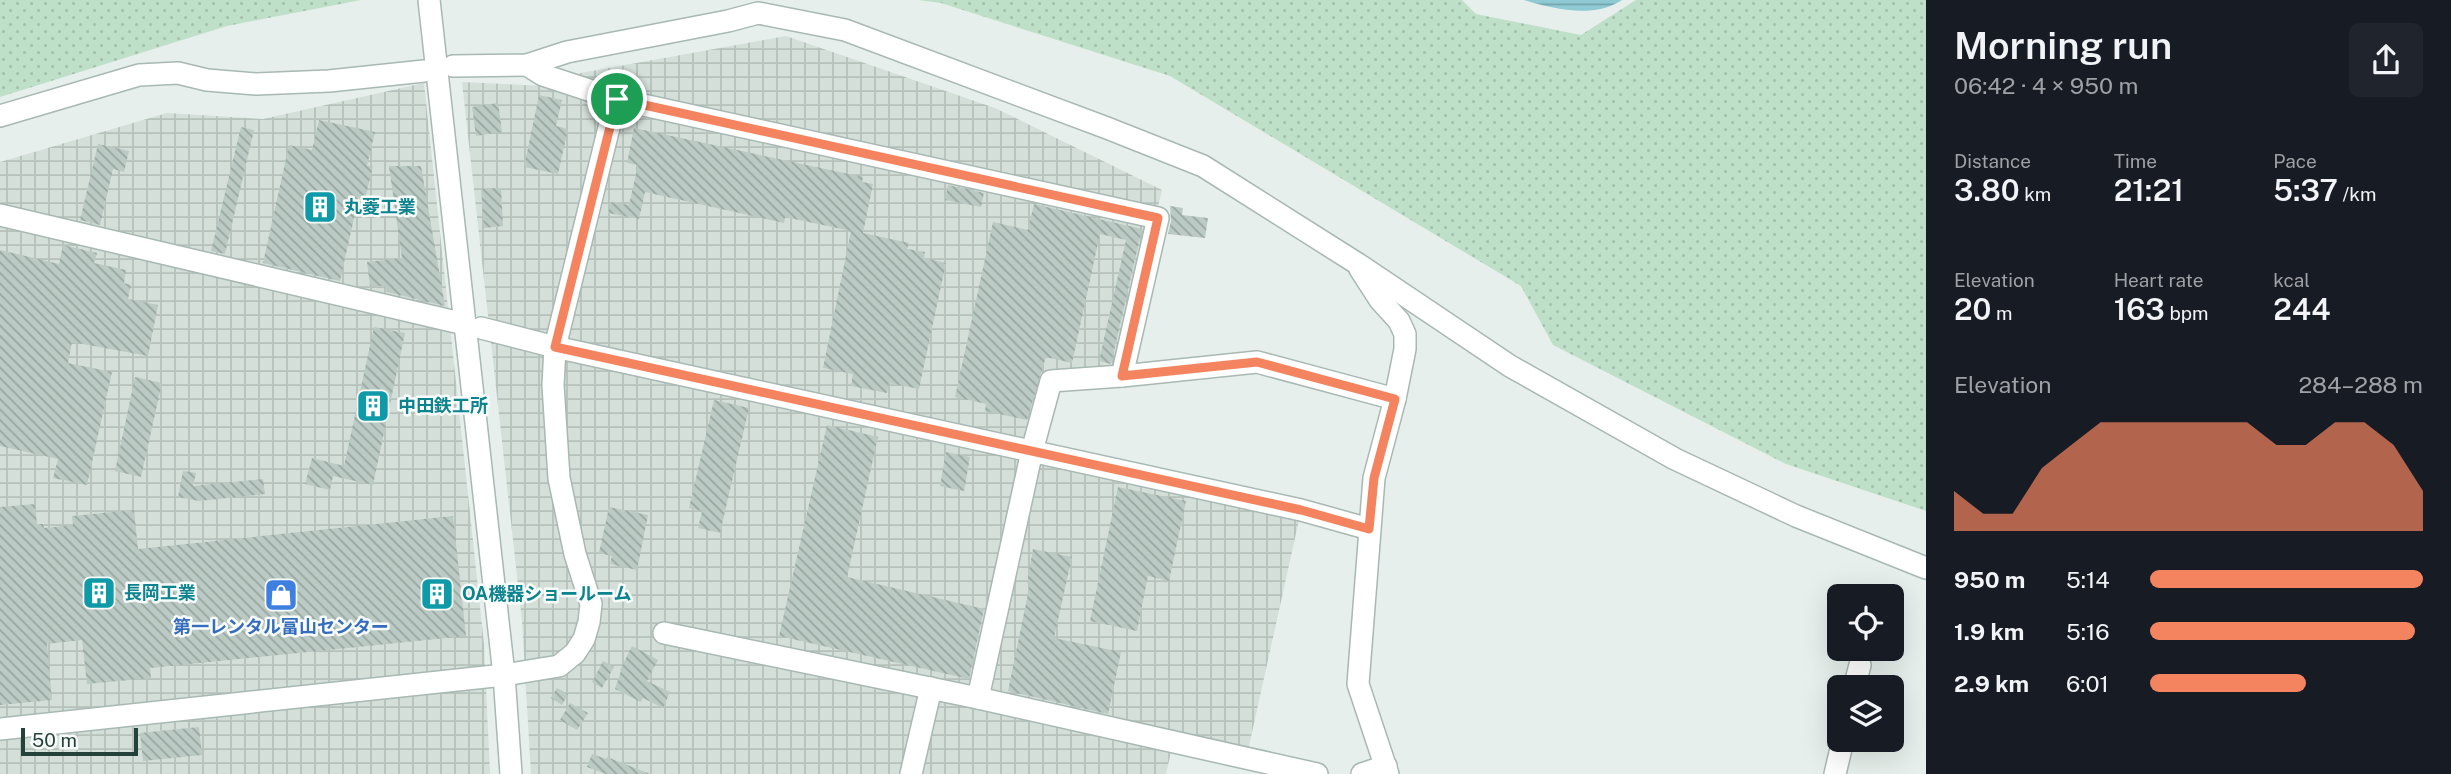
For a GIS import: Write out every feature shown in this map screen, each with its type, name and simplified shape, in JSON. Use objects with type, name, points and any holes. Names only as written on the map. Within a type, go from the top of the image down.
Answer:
[{"type":"street","points":[[430,4],[504,675],[511,774]]},
{"type":"street","points":[[453,66],[527,65],[567,52],[758,13],[845,30],[1203,166],[1358,264],[1510,366],[1675,459],[1796,516],[1926,568]]},
{"type":"street","points":[[527,65],[543,75],[617,99],[1158,218],[1122,376]]},
{"type":"street","points":[[0,116],[139,75],[178,74],[207,80],[256,84],[329,81],[424,71]]},
{"type":"street","points":[[0,729],[504,675],[559,666],[575,653],[584,639],[591,604],[575,554],[559,478],[553,385],[555,347],[617,99]]},
{"type":"street","points":[[0,215],[456,322]]},
{"type":"street","points":[[1358,264],[1364,278],[1399,321],[1405,334],[1405,349],[1395,399],[1374,478],[1358,684],[1387,770],[1362,774]]},
{"type":"street","points":[[481,328],[555,347],[1301,510],[1369,529]]},
{"type":"street","points":[[978,698],[1032,451],[1051,381],[1257,362],[1395,399]]},
{"type":"street","points":[[664,633],[978,698],[1317,774]]},
{"type":"street","points":[[1857,675],[1860,665]]},
{"type":"street","points":[[911,774],[931,688]]},
{"type":"street","points":[[1835,774],[1840,752]]},
{"type":"shaded area","points":[[786,36],[995,108],[1162,190],[1118,370],[1049,378],[1026,462],[1299,520],[1247,755],[1174,739],[1166,774],[531,774],[522,621],[462,82],[546,86],[581,73]]},
{"type":"shaded area","points":[[424,83],[484,644],[490,774],[0,774],[0,162],[167,113],[263,119]]},
{"type":"green space","points":[[0,0],[361,0],[227,26],[0,97]]},
{"type":"green space","points":[[918,0],[1462,0],[1476,14],[1581,35],[1636,0],[1926,0],[1926,511],[1786,464],[1553,345],[1521,286],[1170,76],[941,3]]},
{"type":"water","points":[[1524,0],[1622,0],[1611,6],[1586,11],[1561,9]]},
{"type":"building","points":[[539,95],[562,100],[556,126],[568,129],[558,174],[524,167]]},
{"type":"building","points":[[498,103],[502,132],[476,136],[472,107]]},
{"type":"building","name":"丸菱工業","points":[[319,120],[375,132],[367,166],[373,166],[362,212],[359,196],[340,281],[263,263],[289,145],[312,150]]},
{"type":"building","points":[[241,127],[254,130],[225,254],[211,251]]},
{"type":"building","points":[[634,128],[863,177],[862,182],[873,184],[863,233],[909,243],[907,249],[925,252],[924,258],[946,263],[919,389],[889,383],[887,393],[851,386],[853,374],[823,368],[851,231],[785,217],[784,223],[645,192],[639,219],[608,213],[611,202],[629,205],[638,165],[627,163]]},
{"type":"building","points":[[98,144],[129,151],[124,172],[113,169],[100,225],[80,220]]},
{"type":"building","points":[[389,166],[421,166],[445,306],[387,292],[385,286],[370,286],[367,262],[402,258]]},
{"type":"building","points":[[948,185],[984,193],[981,207],[945,200]]},
{"type":"building","points":[[501,188],[503,226],[484,228],[481,189]]},
{"type":"building","points":[[1034,204],[1142,229],[1111,364],[1099,361],[1126,240],[1100,234],[1072,363],[1046,357],[1027,420],[985,411],[986,404],[955,397],[993,222],[1028,230]]},
{"type":"building","points":[[1170,206],[1183,208],[1182,215],[1208,218],[1205,238],[1168,234]]},
{"type":"building","points":[[63,245],[97,253],[94,263],[126,270],[124,283],[131,285],[128,299],[158,305],[148,356],[72,342],[68,363],[112,372],[87,485],[53,478],[58,459],[0,446],[0,250],[59,264]]},
{"type":"building","name":"中田鉄工所","points":[[374,327],[405,333],[373,485],[333,476],[330,490],[305,484],[312,458],[344,466]]},
{"type":"building","points":[[135,377],[162,383],[141,477],[115,471]]},
{"type":"building","points":[[714,400],[749,408],[720,533],[698,528],[702,511],[689,508]]},
{"type":"building","points":[[827,425],[878,437],[847,577],[984,609],[969,679],[779,636]]},
{"type":"building","points":[[946,452],[970,457],[964,491],[940,486]]},
{"type":"building","points":[[183,471],[196,473],[193,486],[263,479],[265,494],[199,501],[178,497]]},
{"type":"building","points":[[1118,487],[1186,501],[1169,581],[1148,576],[1137,631],[1090,621]]},
{"type":"building","points":[[35,504],[37,524],[43,524],[44,528],[73,525],[72,516],[134,510],[138,549],[453,516],[466,636],[150,668],[151,678],[87,684],[82,640],[47,644],[52,700],[0,705],[0,507]]},
{"type":"building","points":[[609,507],[648,515],[637,570],[610,564],[612,556],[599,553]]},
{"type":"building","points":[[1033,549],[1072,557],[1054,638],[1121,652],[1108,714],[1008,691],[1030,584],[1027,583]]},
{"type":"building","points":[[632,646],[658,660],[647,681],[670,692],[663,708],[643,698],[641,702],[615,689],[620,670]]},
{"type":"building","points":[[603,661],[614,667],[602,688],[592,682]]},
{"type":"building","points":[[557,688],[568,694],[562,705],[551,698]]},
{"type":"building","points":[[570,703],[588,713],[577,730],[560,720]]},
{"type":"building","points":[[199,727],[202,755],[143,761],[140,733]]},
{"type":"building","points":[[592,754],[650,774],[606,774],[587,767]]},
{"type":"place","name":"丸菱工業","points":[[320,207]]},
{"type":"place","name":"中田鉄工所","points":[[373,406]]},
{"type":"place","name":"長岡工業","points":[[99,593]]},
{"type":"place","name":"OA機器ショールーム","points":[[437,594]]},
{"type":"place","name":"第一レンタル富山センター","points":[[281,595]]},
{"type":"route","points":[[617,99],[1158,218],[1122,376],[1257,362],[1395,399],[1374,478],[1369,529],[1301,510],[555,347],[617,99]]}]
